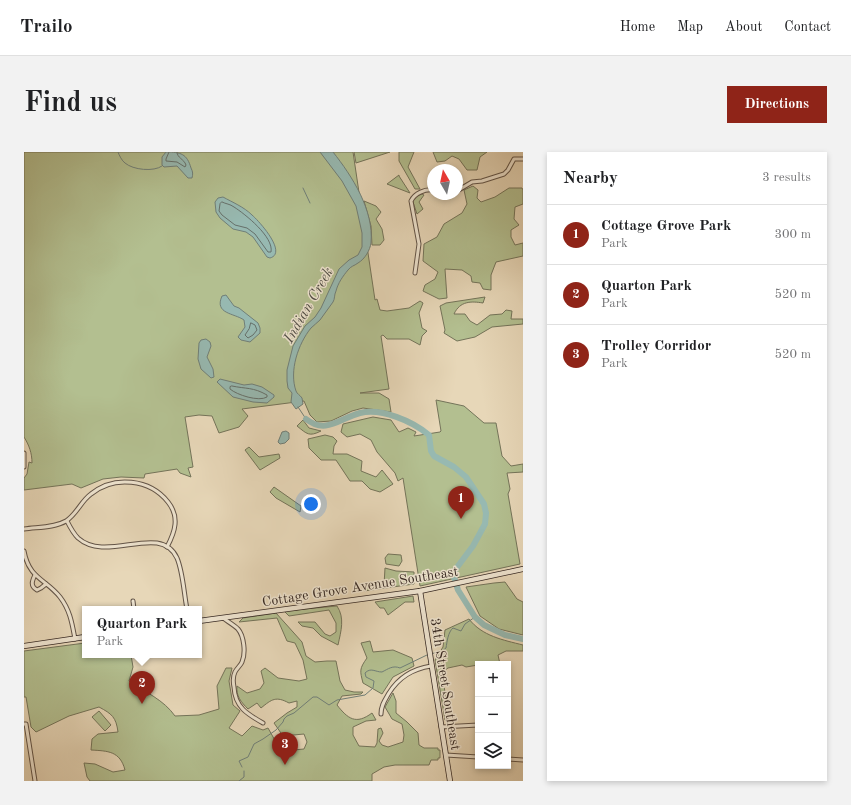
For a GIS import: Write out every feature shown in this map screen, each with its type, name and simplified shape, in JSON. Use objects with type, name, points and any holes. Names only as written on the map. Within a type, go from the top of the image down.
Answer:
[{"type":"main road","name":"Cottage Grove Avenue Southeast","points":[[202,621],[420,591],[523,569]]},
{"type":"main road","name":"34th Street Southeast","points":[[420,591],[450,781]]},
{"type":"main road","points":[[24,646],[82,638]]},
{"type":"street","points":[[463,187],[472,182],[482,181],[504,174],[514,159],[523,159]]},
{"type":"street","points":[[414,273],[419,244],[411,200],[413,196],[427,189]]},
{"type":"street","points":[[24,453],[24,467]]},
{"type":"street","points":[[24,529],[51,525],[67,520],[78,510],[91,494],[109,484],[126,482],[144,484],[151,487],[163,496],[172,507],[175,514],[175,529],[167,547]]},
{"type":"street","points":[[67,520],[73,532],[79,539],[98,548],[149,542],[167,547],[176,556],[179,564],[186,606]]},
{"type":"street","points":[[24,551],[28,564],[35,575],[52,588],[67,608],[75,639]]},
{"type":"street","points":[[35,575],[32,581],[34,588],[37,590],[46,584]]},
{"type":"street","points":[[132,601],[133,606]]},
{"type":"street","points":[[222,618],[238,629],[242,636],[242,662],[235,672],[233,680],[234,697],[238,705],[263,723]]},
{"type":"street","points":[[381,714],[381,707],[399,679],[418,668],[431,666]]},
{"type":"street","points":[[25,724],[35,781]]},
{"type":"street","points":[[441,727],[475,725]]},
{"type":"street","points":[[446,755],[475,757]]},
{"type":"street","points":[[511,759],[523,760]]},
{"type":"green space","points":[[24,152],[353,152],[375,300],[377,299],[380,310],[387,311],[409,308],[420,301],[423,303],[419,313],[422,328],[427,331],[422,336],[420,345],[409,339],[387,339],[383,335],[381,336],[389,389],[360,393],[379,393],[389,399],[391,412],[363,408],[352,411],[331,421],[317,422],[310,415],[304,401],[242,409],[248,416],[239,427],[219,433],[212,416],[199,415],[185,417],[193,467],[188,468],[191,477],[180,473],[177,469],[145,474],[144,478],[121,477],[103,479],[81,488],[72,484],[24,490],[24,478],[27,474],[29,462],[32,463],[30,449],[24,437]]},
{"type":"green space","points":[[354,152],[390,152],[356,163]]},
{"type":"green space","points":[[399,152],[414,152],[408,167],[420,189],[415,189],[399,161]]},
{"type":"green space","points":[[433,152],[487,152],[480,157],[477,170],[467,170],[459,159],[452,156],[445,161],[437,162]]},
{"type":"green space","points":[[399,176],[410,193],[387,184]]},
{"type":"green space","points":[[473,186],[478,190],[477,198],[481,202],[495,197],[509,188],[522,188],[523,204],[515,207],[514,219],[519,225],[511,230],[511,237],[515,245],[523,243],[523,256],[496,262],[491,275],[491,290],[483,289],[480,283],[472,282],[471,276],[462,270],[445,269],[447,298],[439,299],[423,291],[425,285],[435,279],[438,272],[423,261],[424,244],[437,237],[444,224],[462,213],[467,204],[464,190]]},
{"type":"green space","points":[[422,194],[424,195],[419,202],[423,209],[417,214],[413,202],[414,197]]},
{"type":"green space","points":[[364,201],[376,206],[381,212],[376,219],[382,229],[384,240],[380,245],[372,245],[371,226]]},
{"type":"green space","points":[[485,297],[483,303],[470,302],[463,304],[454,314],[465,314],[470,321],[477,325],[490,315],[502,314],[506,310],[512,311],[511,319],[523,319],[523,324],[492,327],[475,337],[457,341],[444,333],[445,330],[440,306],[446,303]]},
{"type":"green space","points":[[436,400],[464,406],[484,423],[496,423],[502,456],[511,466],[523,464],[523,472],[507,473],[510,489],[508,494],[520,564],[420,586],[403,478],[398,481],[395,473],[377,452],[371,440],[360,434],[347,437],[341,432],[343,424],[373,417],[391,420],[399,432],[408,428],[416,432],[414,436],[440,432]]},
{"type":"green space","points":[[303,420],[309,428],[321,431],[314,434],[306,433],[297,426]]},
{"type":"green space","points":[[325,435],[333,437],[337,441],[334,446],[333,454],[347,454],[362,461],[361,471],[376,477],[382,470],[393,484],[380,492],[370,489],[362,481],[350,481],[336,460],[321,460],[309,448],[308,439]]},
{"type":"green space","points":[[249,447],[259,457],[279,454],[280,458],[260,470],[245,450]]},
{"type":"green space","points":[[274,487],[301,506],[300,512],[276,498],[270,492]]},
{"type":"green space","points":[[388,554],[401,555],[402,561],[399,566],[386,564],[385,558]]},
{"type":"green space","points":[[385,568],[396,571],[414,572],[414,584],[364,591],[369,584],[384,585]]},
{"type":"green space","points":[[505,582],[517,599],[523,602],[523,635],[499,629],[480,616],[466,587]]},
{"type":"green space","points":[[413,596],[414,602],[405,602],[388,615],[384,608],[380,608],[375,602]]},
{"type":"green space","points":[[337,606],[342,620],[338,645],[321,636],[313,628],[302,626],[298,622],[315,622],[325,634],[330,636],[336,632],[336,623],[329,610],[289,616],[284,611]]},
{"type":"green space","points":[[276,613],[302,642],[306,656],[315,662],[336,661],[340,681],[345,690],[363,692],[361,694],[342,696],[337,705],[345,714],[353,719],[361,719],[372,713],[376,720],[366,721],[353,727],[353,735],[359,746],[375,747],[377,743],[378,729],[381,728],[383,733],[379,741],[382,745],[388,747],[403,742],[404,735],[402,724],[392,719],[385,707],[393,693],[396,701],[396,713],[418,733],[419,745],[424,748],[438,748],[438,750],[440,750],[440,758],[438,758],[438,760],[431,760],[429,765],[395,765],[384,767],[372,774],[372,781],[90,781],[87,777],[84,763],[95,764],[113,772],[125,770],[120,759],[112,753],[91,750],[92,739],[98,734],[118,732],[113,716],[99,707],[69,716],[36,732],[31,727],[26,697],[24,697],[24,651],[82,643],[82,658],[132,658],[133,667],[129,681],[160,701],[171,710],[175,716],[199,715],[219,709],[217,686],[226,668],[232,668],[229,681],[233,705],[240,711],[229,728],[242,736],[252,726],[263,730],[268,728],[277,744],[283,751],[304,749],[307,742],[304,734],[283,736],[274,723],[297,707],[297,701],[289,703],[277,699],[268,702],[261,708],[257,703],[248,709],[238,696],[237,686],[247,693],[260,689],[264,683],[261,671],[265,668],[278,678],[299,681],[307,679],[303,660],[295,643],[287,641],[277,618],[239,622],[243,618]]},
{"type":"green space","points":[[469,619],[480,630],[501,639],[523,645],[523,651],[506,651],[498,655],[499,661],[475,661],[475,666],[466,667],[462,665],[448,668],[442,672],[448,722],[445,720],[435,660],[443,647],[445,630]]},
{"type":"green space","points":[[370,641],[373,652],[393,650],[412,658],[414,666],[393,677],[382,694],[363,683],[362,679],[361,668],[367,658],[361,643]]},
{"type":"green space","points":[[99,711],[111,725],[105,731],[92,717]]},
{"type":"water","points":[[166,152],[179,153],[188,160],[193,174],[192,178],[188,178],[177,166],[164,167],[162,165],[162,157]]},
{"type":"water","points":[[320,152],[333,152],[354,183],[369,218],[371,243],[370,249],[365,257],[351,267],[339,282],[333,302],[320,320],[306,334],[302,342],[294,366],[294,383],[297,393],[302,398],[303,404],[296,409],[291,402],[292,393],[288,388],[287,381],[287,370],[293,346],[305,326],[315,317],[321,308],[339,269],[349,260],[358,255],[362,247],[362,233],[356,206],[342,181]]},
{"type":"water","points":[[223,197],[252,215],[266,230],[274,244],[276,250],[275,255],[270,258],[267,257],[253,237],[246,232],[233,229],[220,218],[216,212],[215,202],[218,198]]},
{"type":"water","points":[[226,295],[234,306],[239,308],[258,323],[260,333],[250,342],[241,340],[238,337],[245,327],[244,320],[223,310],[220,302],[222,296]]},
{"type":"water","points":[[206,339],[210,342],[211,346],[207,357],[213,369],[214,377],[211,378],[201,369],[198,359],[199,343],[201,340]]},
{"type":"water","points":[[220,379],[244,385],[252,384],[262,387],[274,395],[274,397],[267,403],[253,402],[233,397],[217,382]]},
{"type":"water","points":[[286,431],[289,433],[289,439],[285,443],[280,444],[278,442],[282,432]]},
{"type":"waterway","points":[[118,152],[124,162],[138,169],[149,170],[162,166]]},
{"type":"waterway","points":[[303,188],[310,203]]},
{"type":"waterway","name":"Indian Creek","points":[[298,407],[306,419]]},
{"type":"waterway","name":"Indian Creek","points":[[306,419],[313,424],[320,426],[333,424],[360,413],[378,412],[396,417],[414,425],[429,435],[431,451],[434,456],[454,467],[466,477],[484,504],[486,513],[485,524],[473,546],[455,570],[454,577],[458,590],[475,617],[484,625],[505,635],[523,639]]},
{"type":"waterway","points":[[432,654],[438,651],[441,652],[446,648],[447,640],[453,628],[461,631],[465,624],[475,617]]},
{"type":"waterway","points":[[242,767],[239,761],[248,757],[254,744],[276,730],[287,716],[294,713],[313,697],[317,697],[329,705],[337,700],[365,695],[373,688],[374,681],[366,677],[365,673],[367,671],[371,670],[382,672],[393,667],[400,668],[429,654]]},
{"type":"waterway","points":[[239,781],[244,777],[244,771]]},
{"type":"place","name":"Cottage Grove Park","points":[[461,519]]},
{"type":"place","name":"Quarton Park","points":[[142,704]]},
{"type":"place","name":"Trolley Corridor","points":[[285,765]]}]
